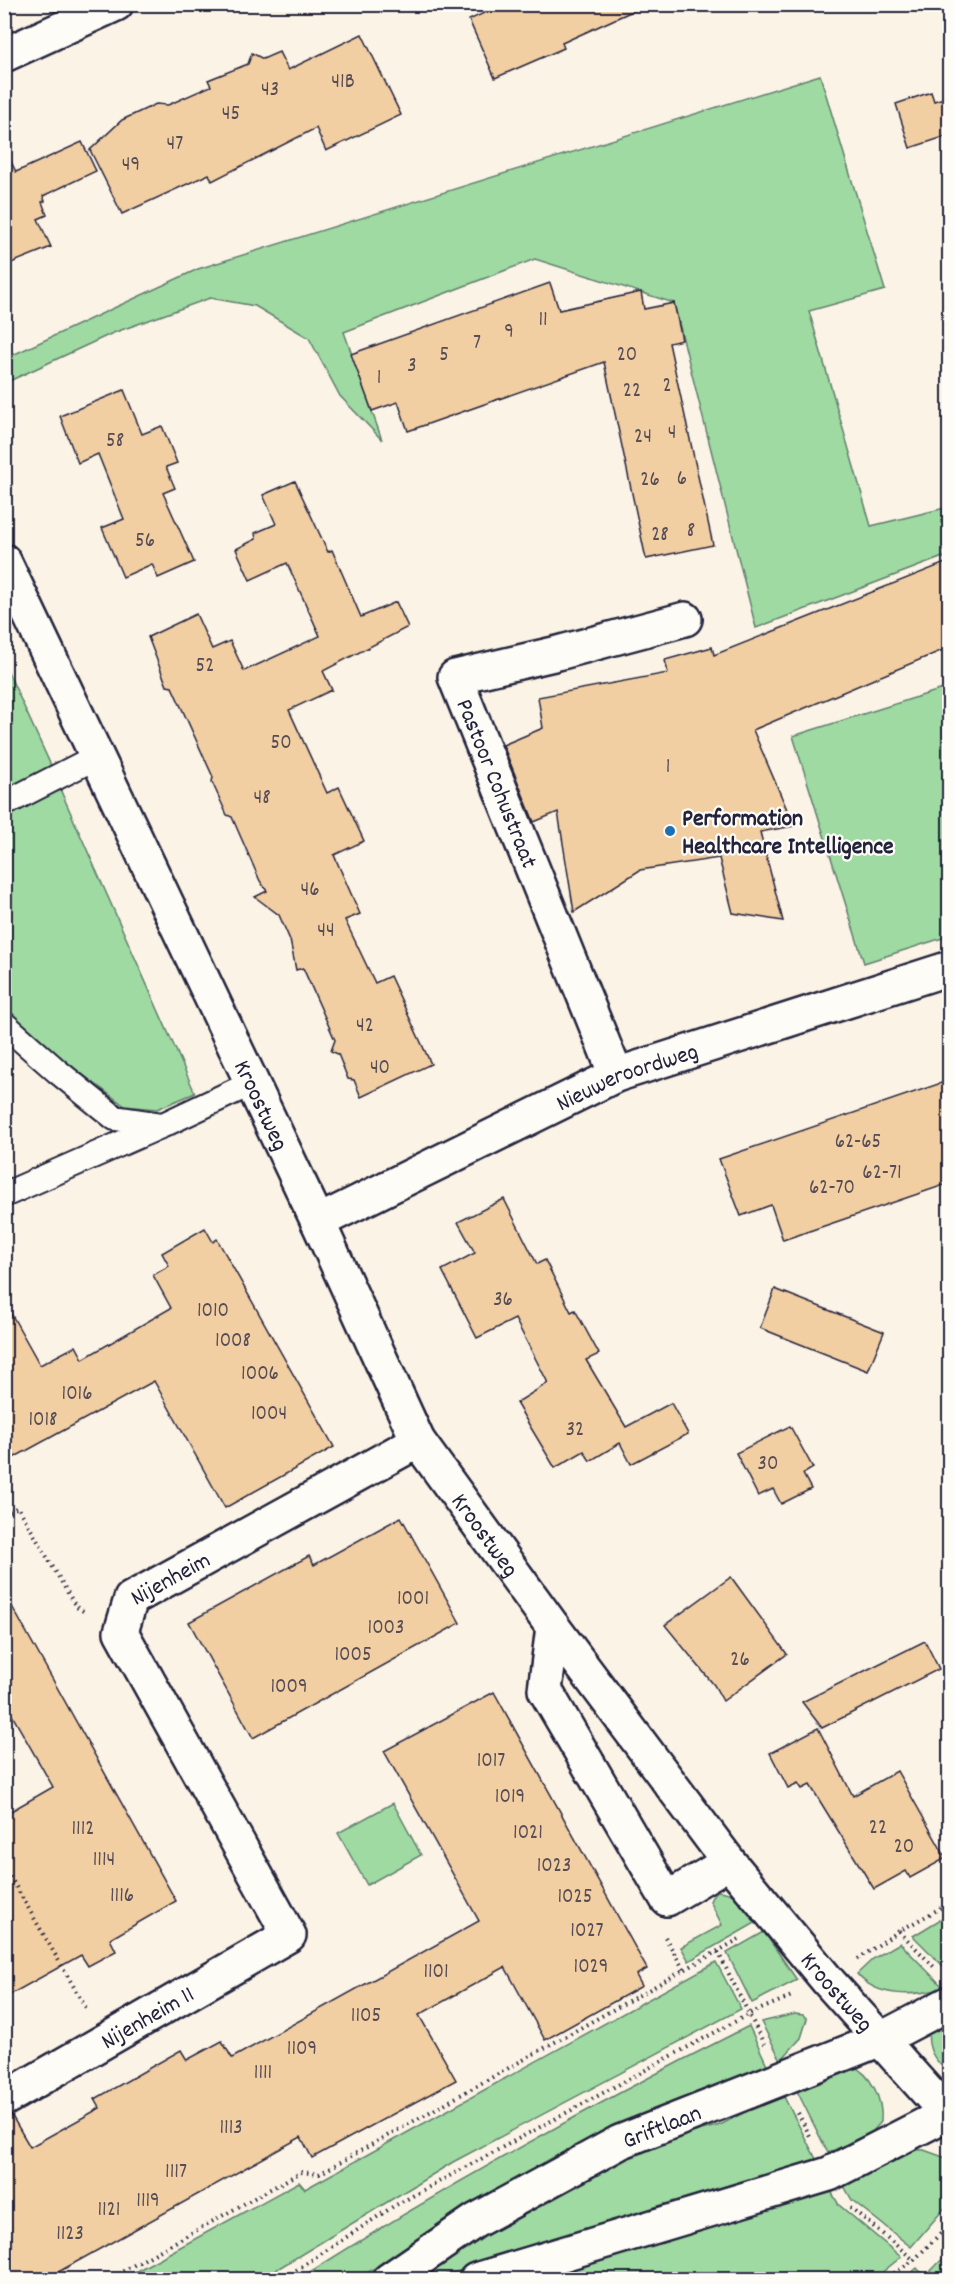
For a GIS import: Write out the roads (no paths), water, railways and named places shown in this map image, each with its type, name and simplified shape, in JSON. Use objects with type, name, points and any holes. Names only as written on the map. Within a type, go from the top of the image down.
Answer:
[{"type":"street","points":[[4,55],[116,4]]},
{"type":"street","name":"Kroostweg","points":[[4,561],[318,1222],[418,1441],[553,1627],[729,1862],[828,1981],[949,2114]]},
{"type":"street","name":"Pastoor Cohustraat","points":[[616,1075],[455,677],[558,653],[685,619]]},
{"type":"street","name":"Nieuweroordweg","points":[[318,1222],[616,1075],[950,968]]},
{"type":"street","name":"Nijenheim","points":[[289,1935],[121,1632],[131,1599],[418,1441]]},
{"type":"street","points":[[553,1627],[545,1690],[667,1899],[729,1862]]},
{"type":"street","name":"Nijenheim 11","points":[[4,2099],[289,1935]]},
{"type":"street","name":"Griftlaan","points":[[389,2280],[475,2221],[620,2142],[881,2039],[946,1989]]},
{"type":"street","points":[[476,2280],[829,2174],[949,2114]]},
{"type":"lane","points":[[4,804],[98,756]]},
{"type":"lane","points":[[4,1024],[115,1118],[163,1125]]},
{"type":"lane","points":[[4,1195],[252,1083]]},
{"type":"place","name":"Performation Healthcare Intelligence","points":[[670,831]]}]
